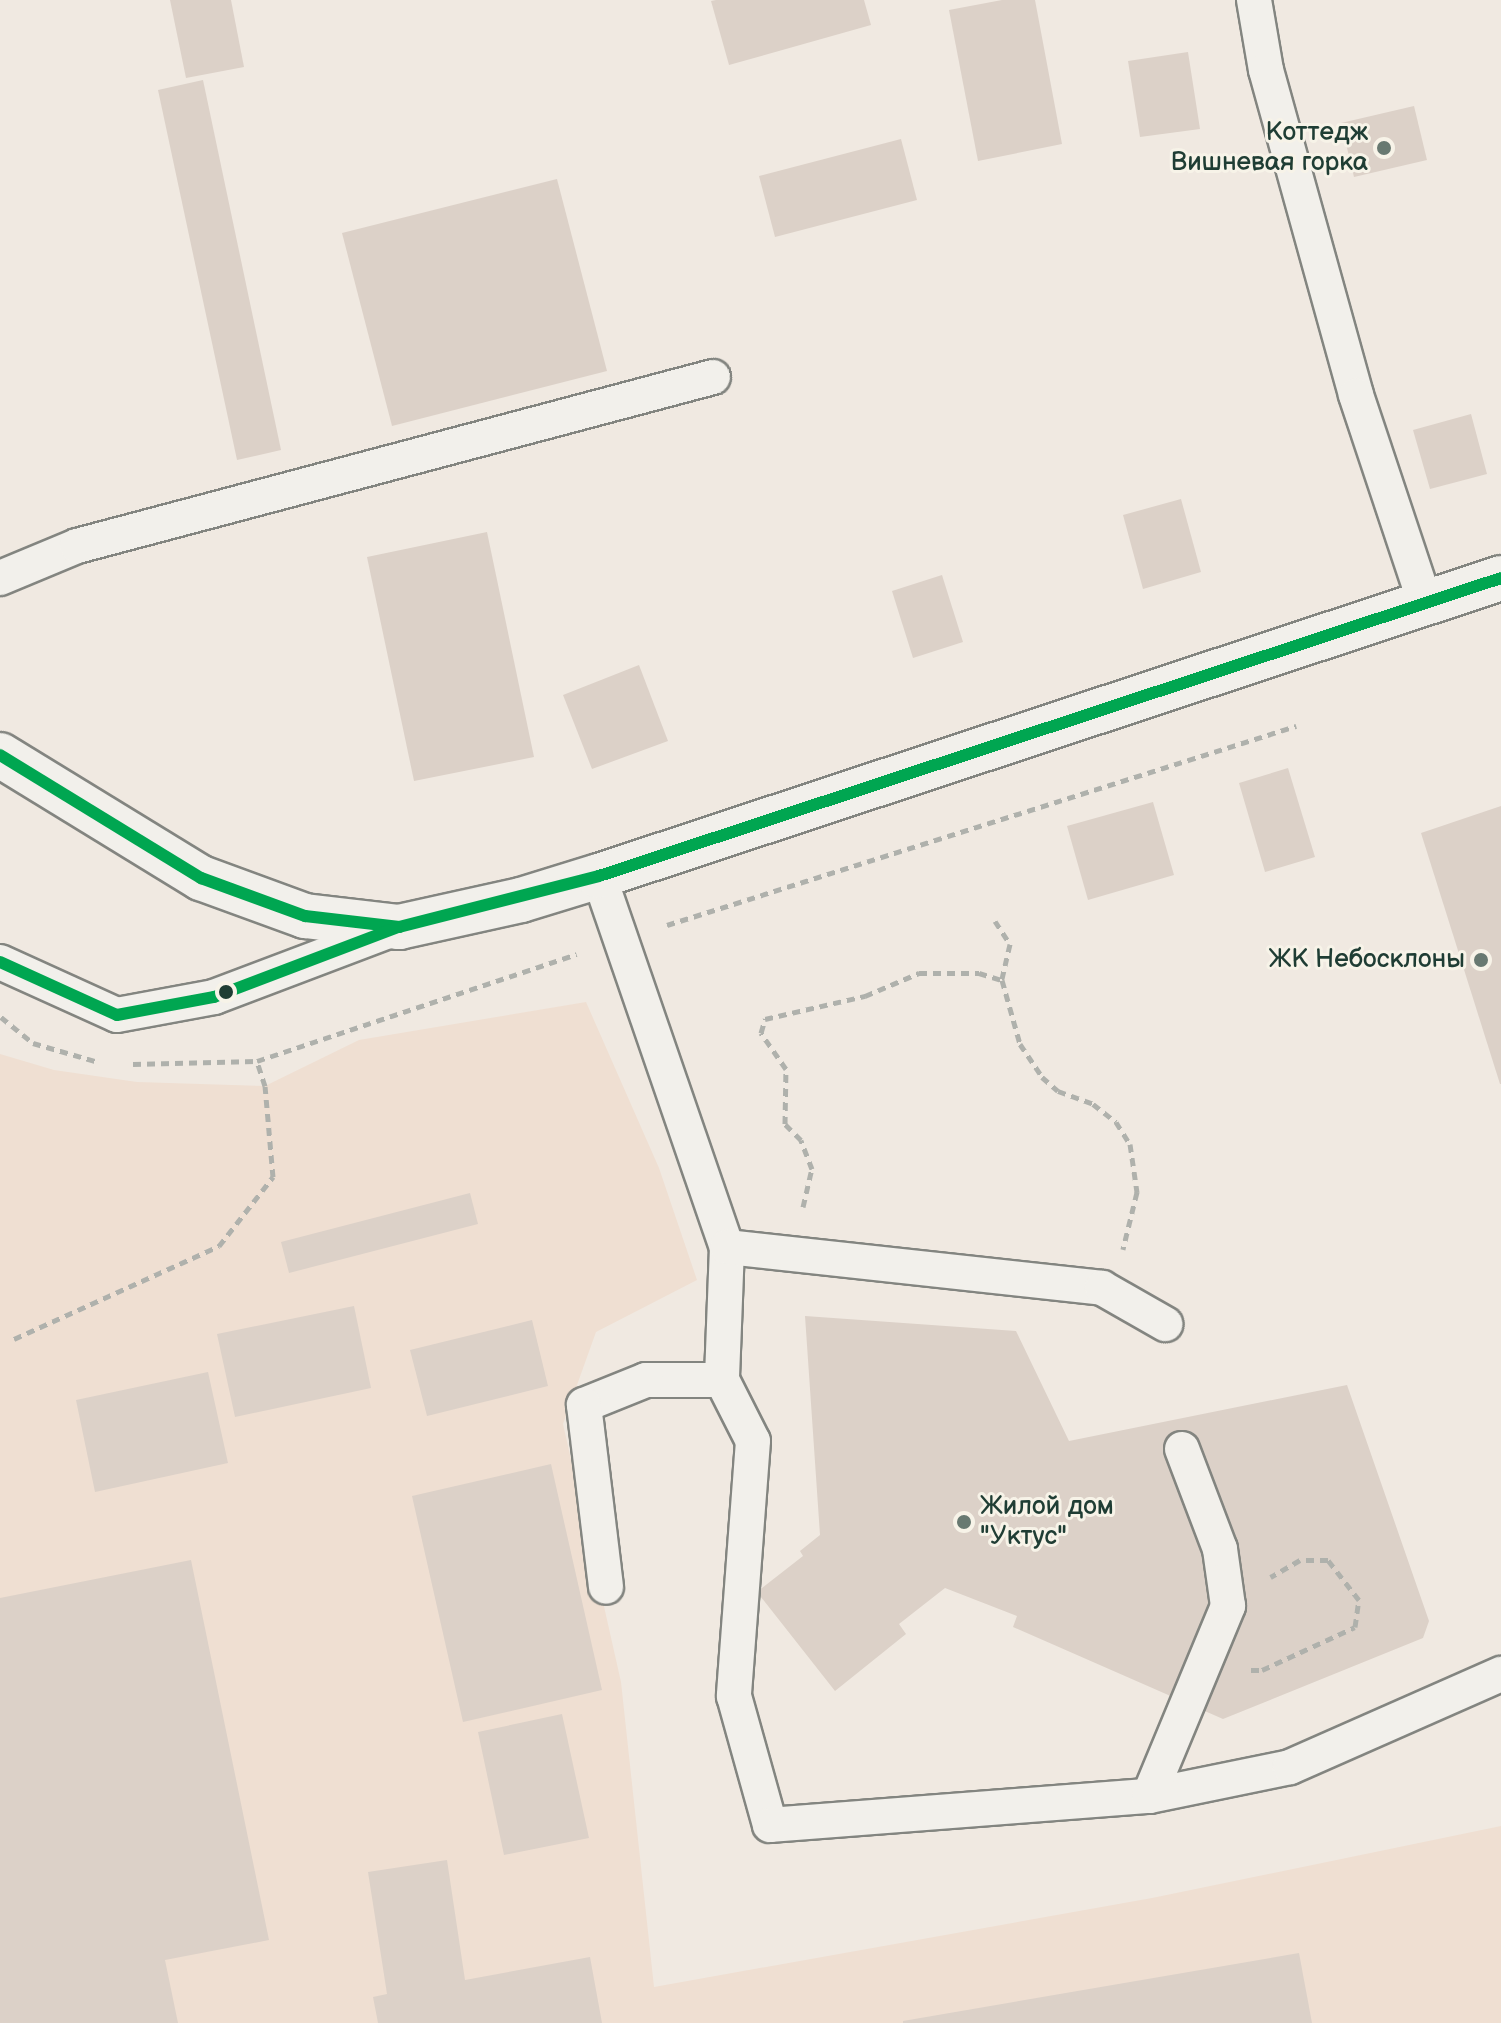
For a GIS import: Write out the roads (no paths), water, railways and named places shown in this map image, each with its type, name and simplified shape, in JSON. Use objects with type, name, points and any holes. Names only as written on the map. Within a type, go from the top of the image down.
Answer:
[{"type":"main road","points":[[0,755],[201,878],[305,916],[399,927],[521,900],[599,876],[1501,578]]},
{"type":"lane","points":[[1254,0],[1266,70],[1334,318],[1425,603]]},
{"type":"lane","points":[[0,578],[77,546],[713,377]]},
{"type":"lane","points":[[599,876],[727,1247],[722,1380],[753,1441],[734,1696],[770,1825],[1149,1796],[1290,1767],[1501,1674]]},
{"type":"lane","points":[[0,962],[117,1015],[214,997],[399,927]]},
{"type":"lane","points":[[727,1247],[1102,1288],[1165,1324]]},
{"type":"lane","points":[[606,1587],[584,1405],[646,1380],[722,1380]]},
{"type":"lane","points":[[1149,1796],[1228,1606],[1220,1549],[1182,1449]]},
{"type":"place","name":"Коттедж Вишневая горка","points":[[1384,148]]},
{"type":"place","name":"ЖК Небосклоны","points":[[1481,960]]},
{"type":"place","name":"Жилой дом \"Уктус\"","points":[[964,1522]]}]
